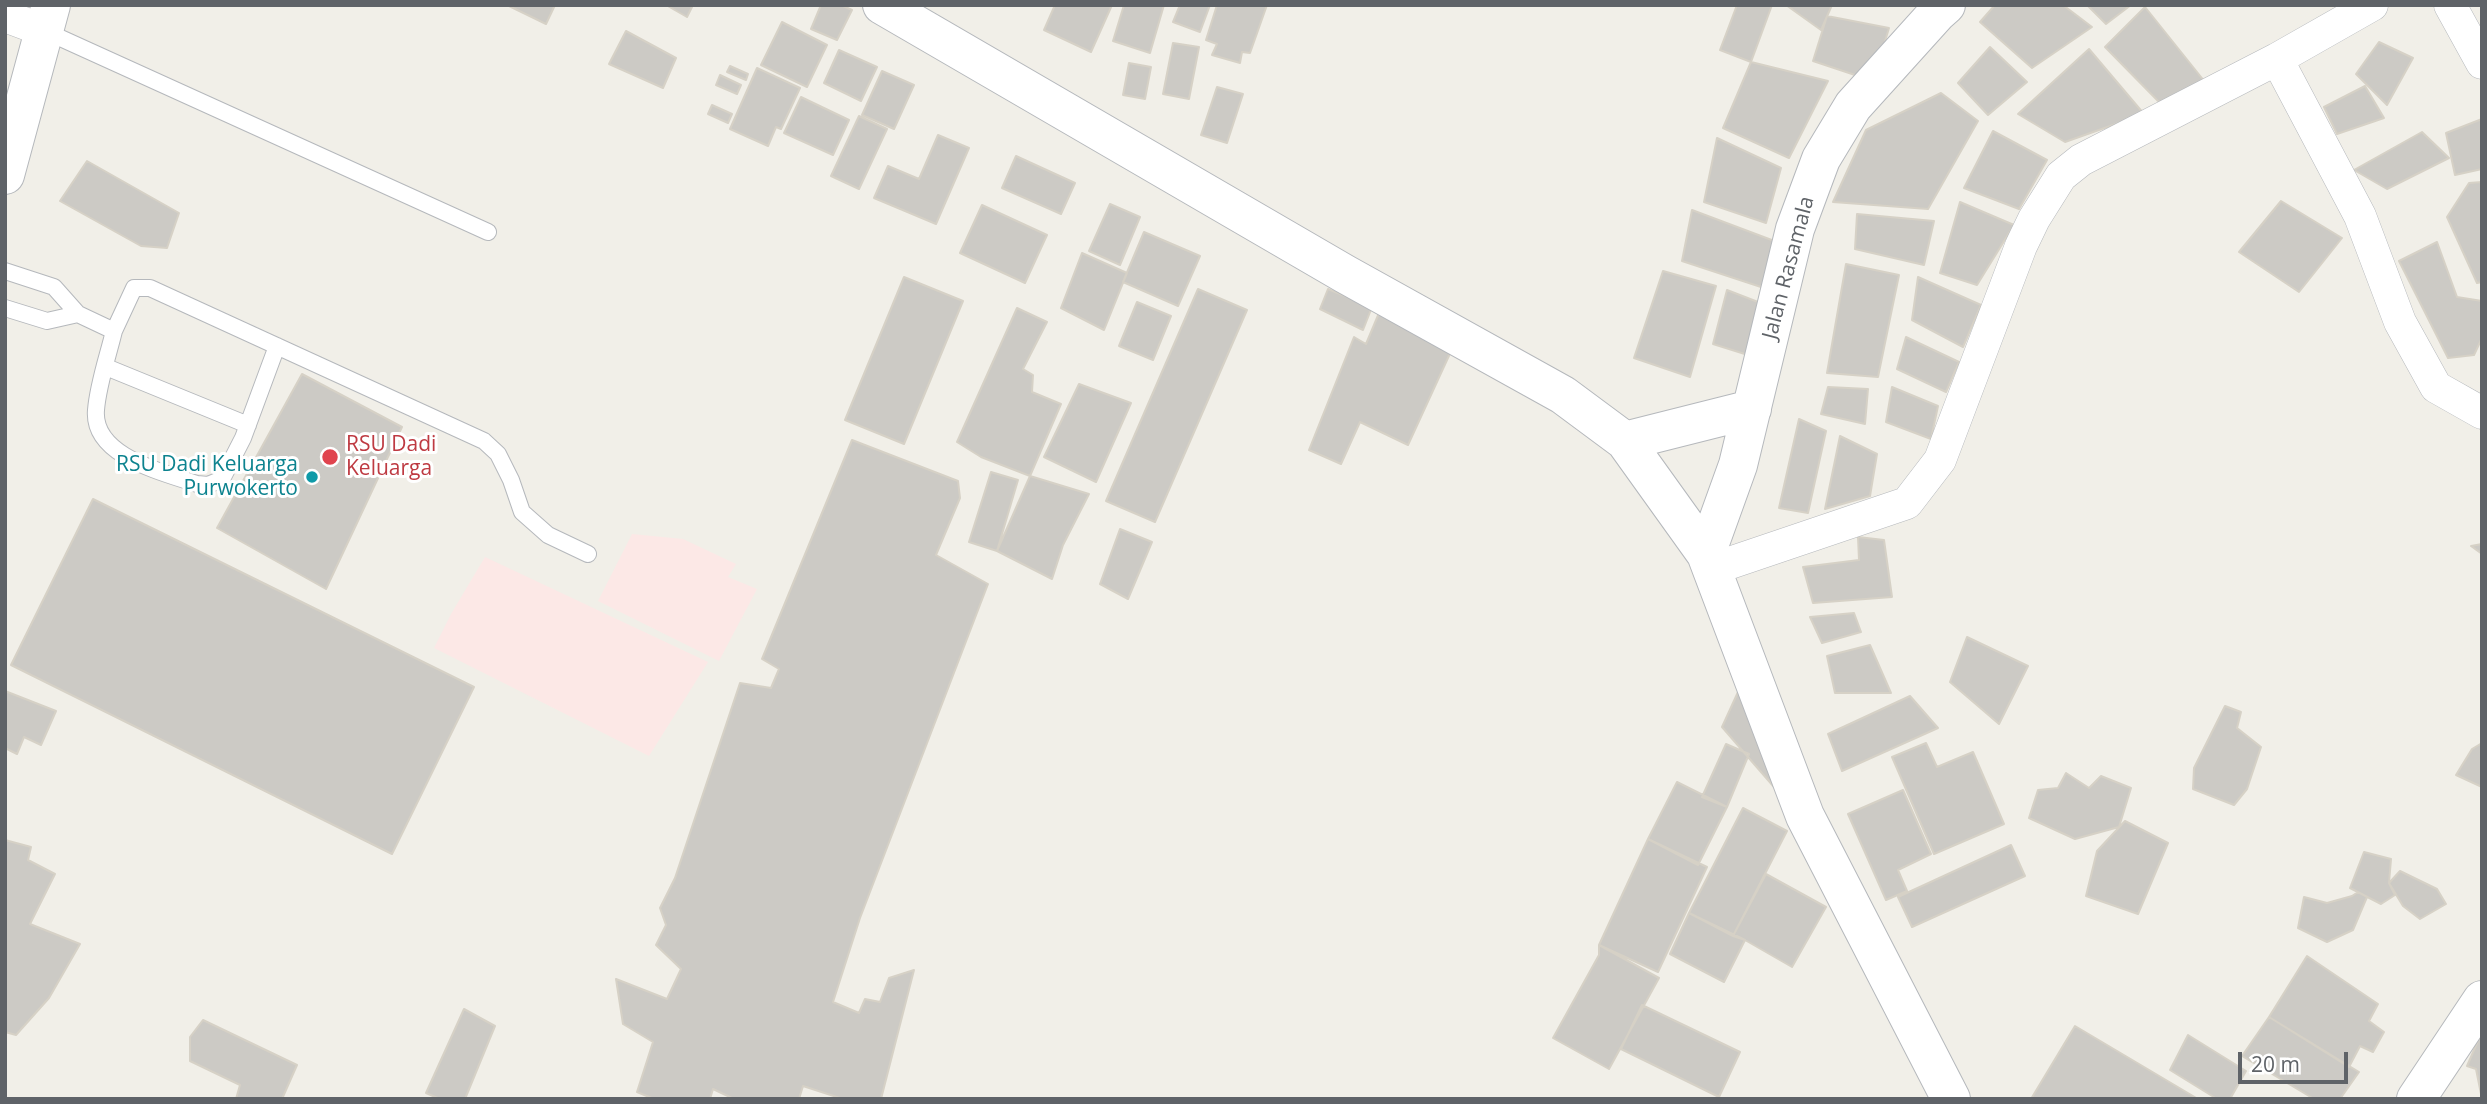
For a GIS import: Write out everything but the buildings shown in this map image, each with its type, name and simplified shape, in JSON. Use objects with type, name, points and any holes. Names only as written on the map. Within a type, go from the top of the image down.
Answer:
[{"type":"street","name":"Jalan Rasamala","points":[[1709,561],[1738,465],[1795,229],[1822,159],[1853,106],[1946,5]]},
{"type":"street","points":[[1709,561],[1907,503],[1940,460],[2021,246],[2060,176],[2081,160],[2277,59],[2372,5]]},
{"type":"street","points":[[2450,5],[2482,63]]},
{"type":"street","points":[[902,10],[1345,274],[1563,395],[1625,440],[1709,561],[1805,816],[1951,1099]]},
{"type":"street","points":[[5,16],[48,18],[5,176]]},
{"type":"street","points":[[2277,59],[2360,216],[2400,323],[2435,387],[2482,413]]},
{"type":"street","points":[[1625,440],[1752,408]]},
{"type":"street","points":[[2416,1099],[2482,1000]]},
{"type":"lane","points":[[48,18],[488,232]]},
{"type":"lane","points":[[5,271],[54,287],[78,314],[114,331]]},
{"type":"lane","points":[[277,346],[248,425],[222,479],[208,485],[197,484],[131,459],[112,448],[103,438],[97,425],[96,410],[114,331],[136,286],[150,288],[277,346],[484,441],[498,454],[522,512],[548,535],[588,554]]},
{"type":"lane","points":[[5,308],[47,321],[78,314]]},
{"type":"lane","points":[[106,367],[248,425]]},
{"type":"shaded area","points":[[632,534],[683,539],[736,564],[728,577],[757,589],[719,661],[598,601]]},
{"type":"shaded area","points":[[485,557],[708,662],[649,756],[434,648]]},
{"type":"place","name":"RSU Dadi Keluarga","points":[[330,457]]},
{"type":"place","name":"RSU Dadi Keluarga Purwokerto","points":[[312,477]]}]
